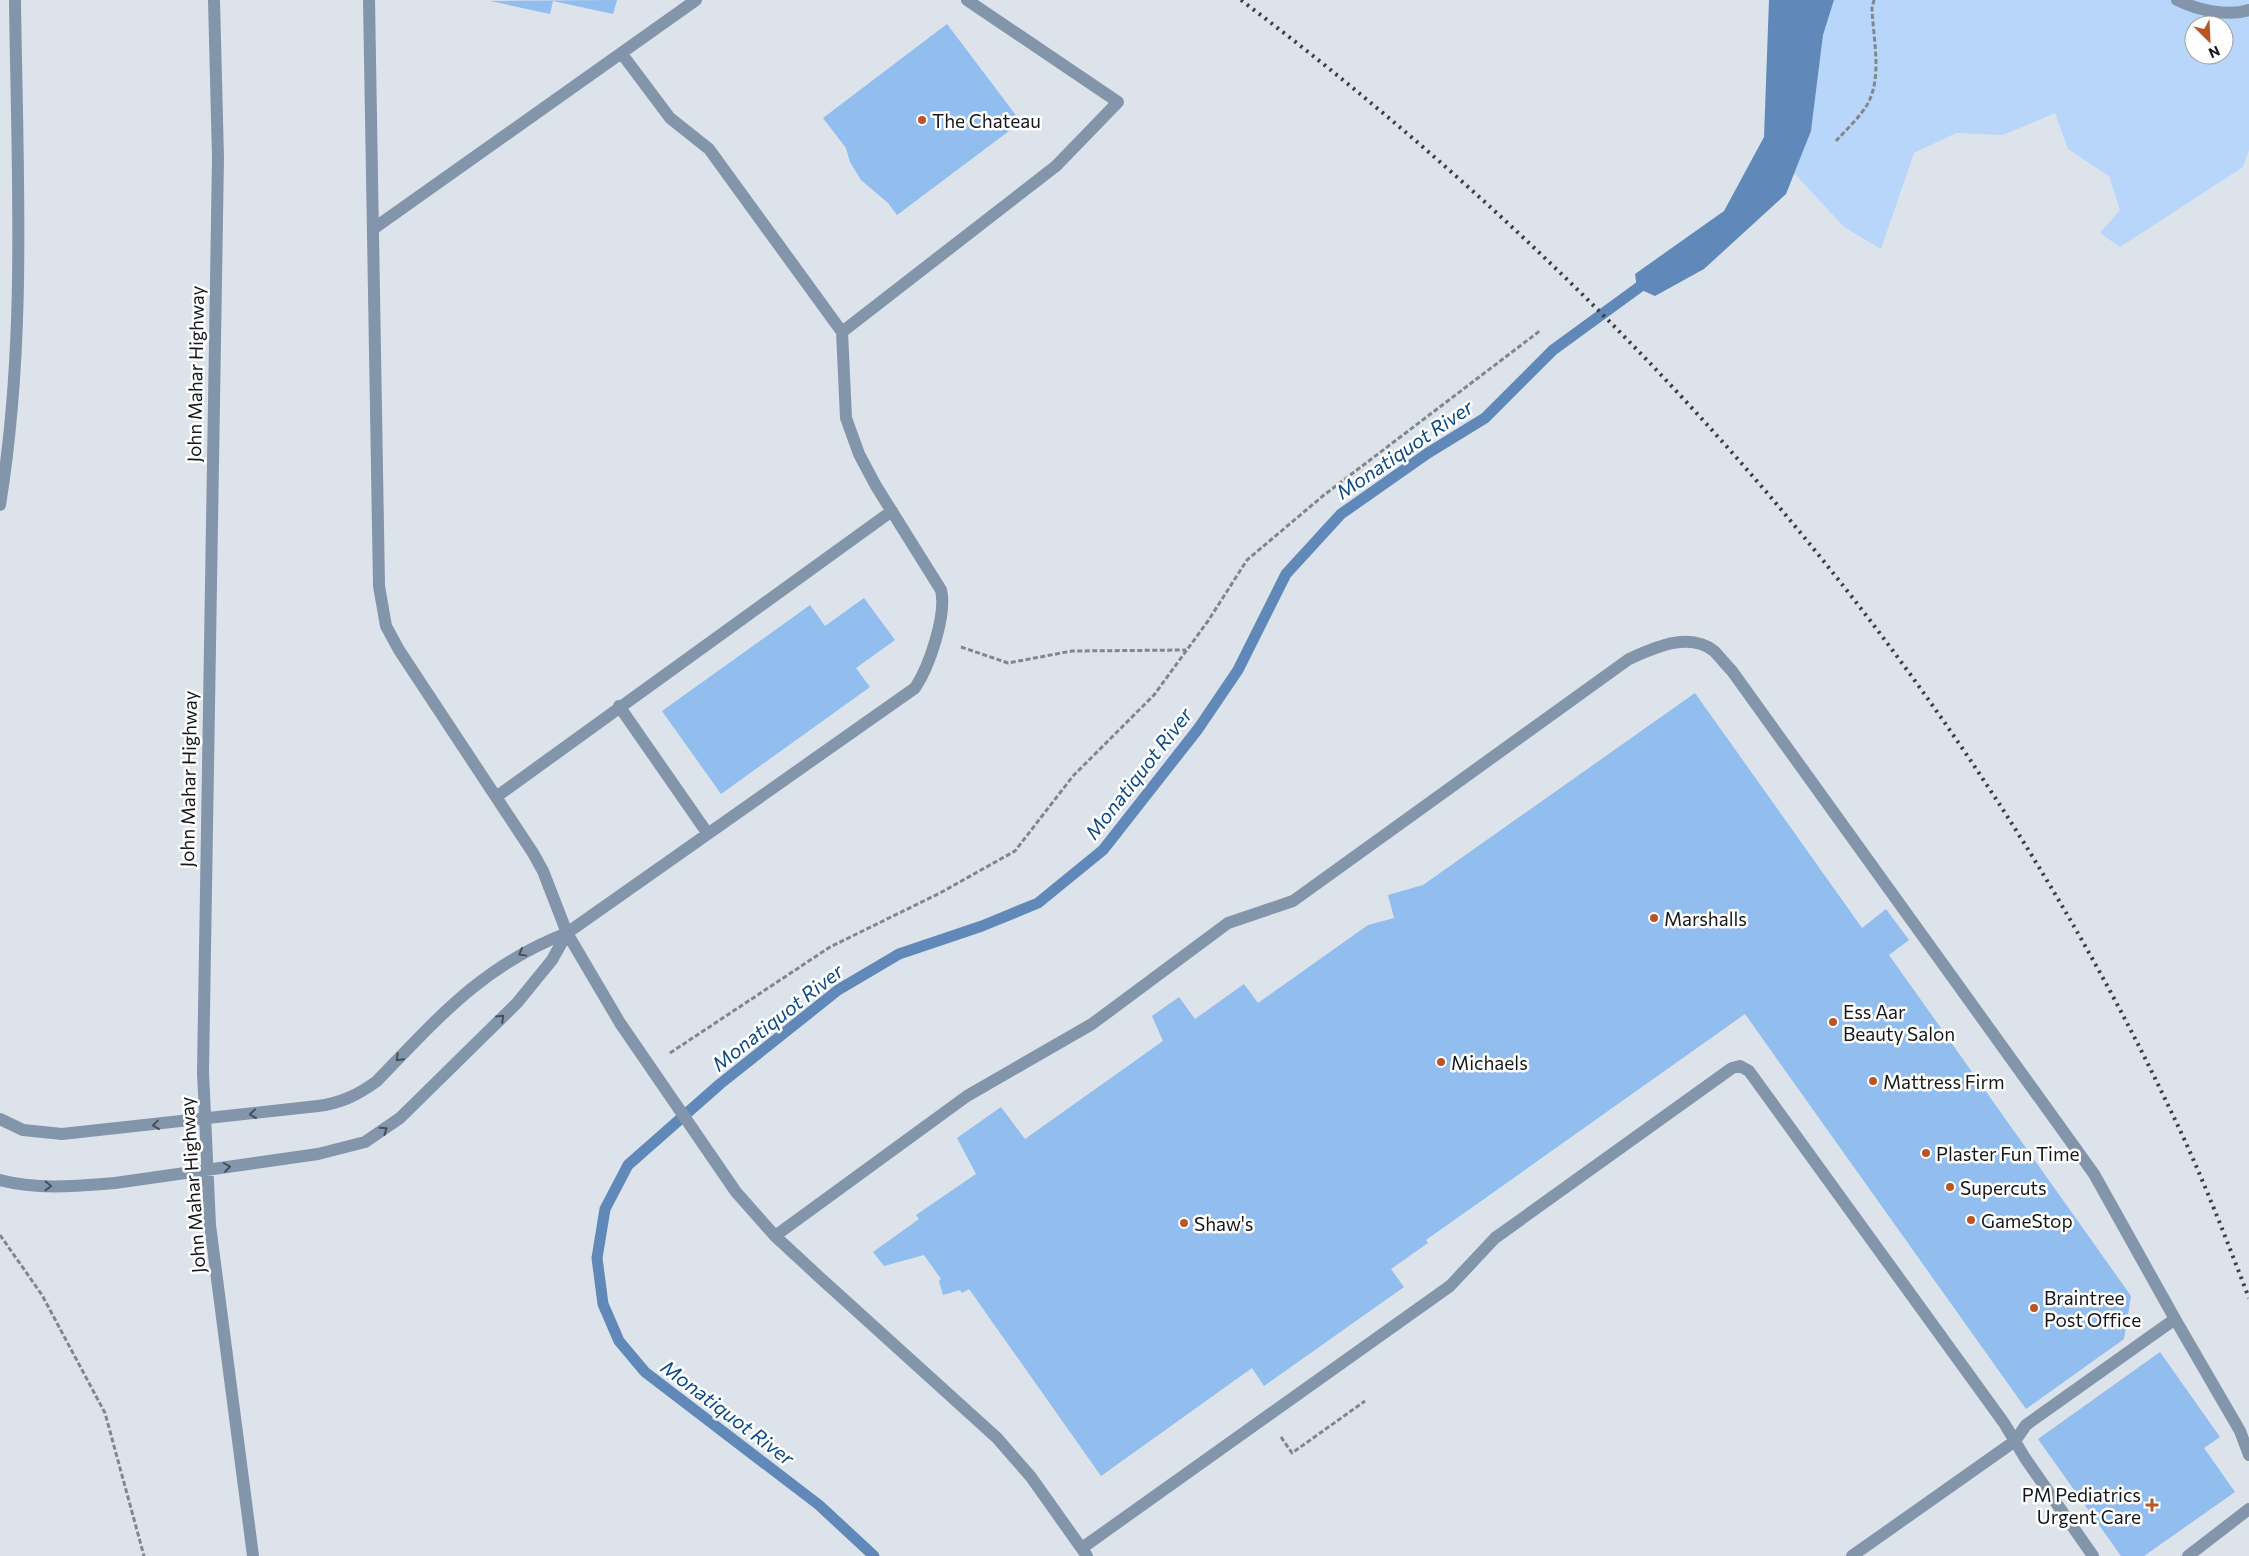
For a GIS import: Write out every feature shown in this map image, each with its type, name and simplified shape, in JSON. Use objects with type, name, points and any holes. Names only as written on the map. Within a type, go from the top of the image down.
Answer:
[{"type":"street","points":[[0,505],[13,413],[17,341],[15,0]]},
{"type":"street","name":"John Mahar Highway","points":[[214,0],[218,158],[203,1010],[205,1119],[210,1225],[253,1556]]},
{"type":"street","points":[[369,0],[380,606],[386,626],[398,650],[544,871],[567,933],[620,1023],[717,1166],[745,1203],[775,1236],[997,1438],[1031,1477],[1084,1552],[1262,1420],[1450,1286],[1495,1238],[1732,1068],[1740,1066],[1748,1071],[1754,1079],[2004,1422],[2092,1556]]},
{"type":"street","points":[[373,229],[696,0]]},
{"type":"street","points":[[842,332],[1056,166],[1118,102],[967,0]]},
{"type":"street","points":[[2177,0],[2188,6],[2236,14],[2249,10]]},
{"type":"street","points":[[0,1120],[23,1130],[62,1134],[340,1103],[362,1092],[377,1081],[438,1018],[473,986],[510,959],[536,945],[567,933],[708,834],[915,688],[928,666],[943,608],[941,590],[859,454],[846,418],[842,332],[709,149],[670,118],[622,54]]},
{"type":"street","points":[[496,796],[892,511]]},
{"type":"street","points":[[775,1236],[966,1096],[1092,1024],[1228,923],[1293,901],[1629,659],[1658,646],[1692,641],[1713,650],[1732,672],[2094,1174],[2240,1431],[2249,1455]]},
{"type":"street","points":[[619,706],[708,834]]},
{"type":"street","points":[[0,1180],[28,1186],[85,1186],[207,1170],[344,1148],[365,1142],[385,1130],[517,1003],[537,981],[567,933]]},
{"type":"street","points":[[1852,1556],[2015,1441],[2026,1425],[2175,1319]]},
{"type":"street","points":[[2188,1556],[2249,1509]]},
{"type":"path","points":[[1836,141],[1866,106],[1874,86],[1876,62],[1872,8],[1874,0]]},
{"type":"path","points":[[649,1067],[830,947],[940,893],[1015,851],[1073,776],[1154,695],[1247,560],[1324,495],[1541,330]]},
{"type":"path","points":[[935,638],[1008,663],[1072,651],[1186,650]]},
{"type":"path","points":[[0,1235],[42,1295],[106,1413],[144,1556]]},
{"type":"path","points":[[1262,1420],[1278,1433],[1292,1453],[1364,1400]]},
{"type":"shaded area","points":[[1769,0],[1834,0],[1823,35],[1811,131],[1786,194],[1704,269],[1655,296],[1637,288],[1635,274],[1724,211],[1764,137]]},
{"type":"shaded area","points":[[1834,0],[2249,0],[2249,150],[2243,167],[2120,247],[2100,233],[2120,210],[2109,176],[2068,149],[2055,113],[2003,135],[1956,133],[1914,153],[1881,249],[1844,227],[1794,173],[1811,131],[1823,35]]},
{"type":"building","points":[[617,0],[613,14],[553,1],[550,14],[490,1]]},
{"type":"building","name":"The Chateau","points":[[947,24],[1021,122],[897,215],[888,203],[861,180],[850,162],[846,148],[823,118]]},
{"type":"building","points":[[864,598],[895,640],[856,668],[870,687],[721,794],[662,711],[810,605],[825,626]]},
{"type":"building","points":[[1695,693],[1862,928],[1886,909],[1909,940],[1889,955],[2131,1296],[2124,1339],[2026,1409],[1745,1014],[1426,1240],[1428,1243],[1391,1269],[1404,1287],[1264,1386],[1252,1368],[1101,1476],[969,1289],[962,1293],[960,1290],[943,1295],[939,1281],[941,1279],[924,1255],[884,1266],[873,1252],[919,1219],[916,1215],[976,1174],[957,1138],[1001,1107],[1025,1139],[1163,1041],[1152,1016],[1179,997],[1195,1019],[1244,984],[1258,1003],[1368,925],[1394,918],[1388,895],[1423,885]]},
{"type":"building","points":[[2160,1352],[2220,1437],[2204,1448],[2235,1492],[2144,1556],[2121,1556],[2038,1439]]},
{"type":"waterway","name":"Monatiquot River","points":[[874,1556],[819,1505],[645,1372],[619,1341],[603,1304],[597,1258],[605,1209],[628,1165],[720,1084],[838,990],[899,954],[982,926],[1038,903],[1103,850],[1198,729],[1238,670],[1286,574],[1341,514],[1428,453],[1485,418],[1553,350],[1649,280]]},
{"type":"railway","points":[[1241,0],[1383,113],[1520,234],[1649,362],[1771,497],[1884,639],[1989,788],[2084,943],[2168,1105],[2211,1201],[2249,1298]]},
{"type":"place","name":"The Chateau","points":[[922,120]]},
{"type":"place","name":"Marshalls","points":[[1654,918]]},
{"type":"place","name":"Ess Aar Beauty Salon","points":[[1833,1022]]},
{"type":"place","name":"Michaels","points":[[1441,1062]]},
{"type":"place","name":"Mattress Firm","points":[[1873,1081]]},
{"type":"place","name":"Plaster Fun Time","points":[[1926,1153]]},
{"type":"place","name":"Supercuts","points":[[1950,1187]]},
{"type":"place","name":"GameStop","points":[[1971,1220]]},
{"type":"place","name":"Shaw's","points":[[1184,1223]]},
{"type":"place","name":"Braintree Post Office","points":[[2034,1308]]},
{"type":"place","name":"PM Pediatrics Urgent Care","points":[[2152,1505]]}]
